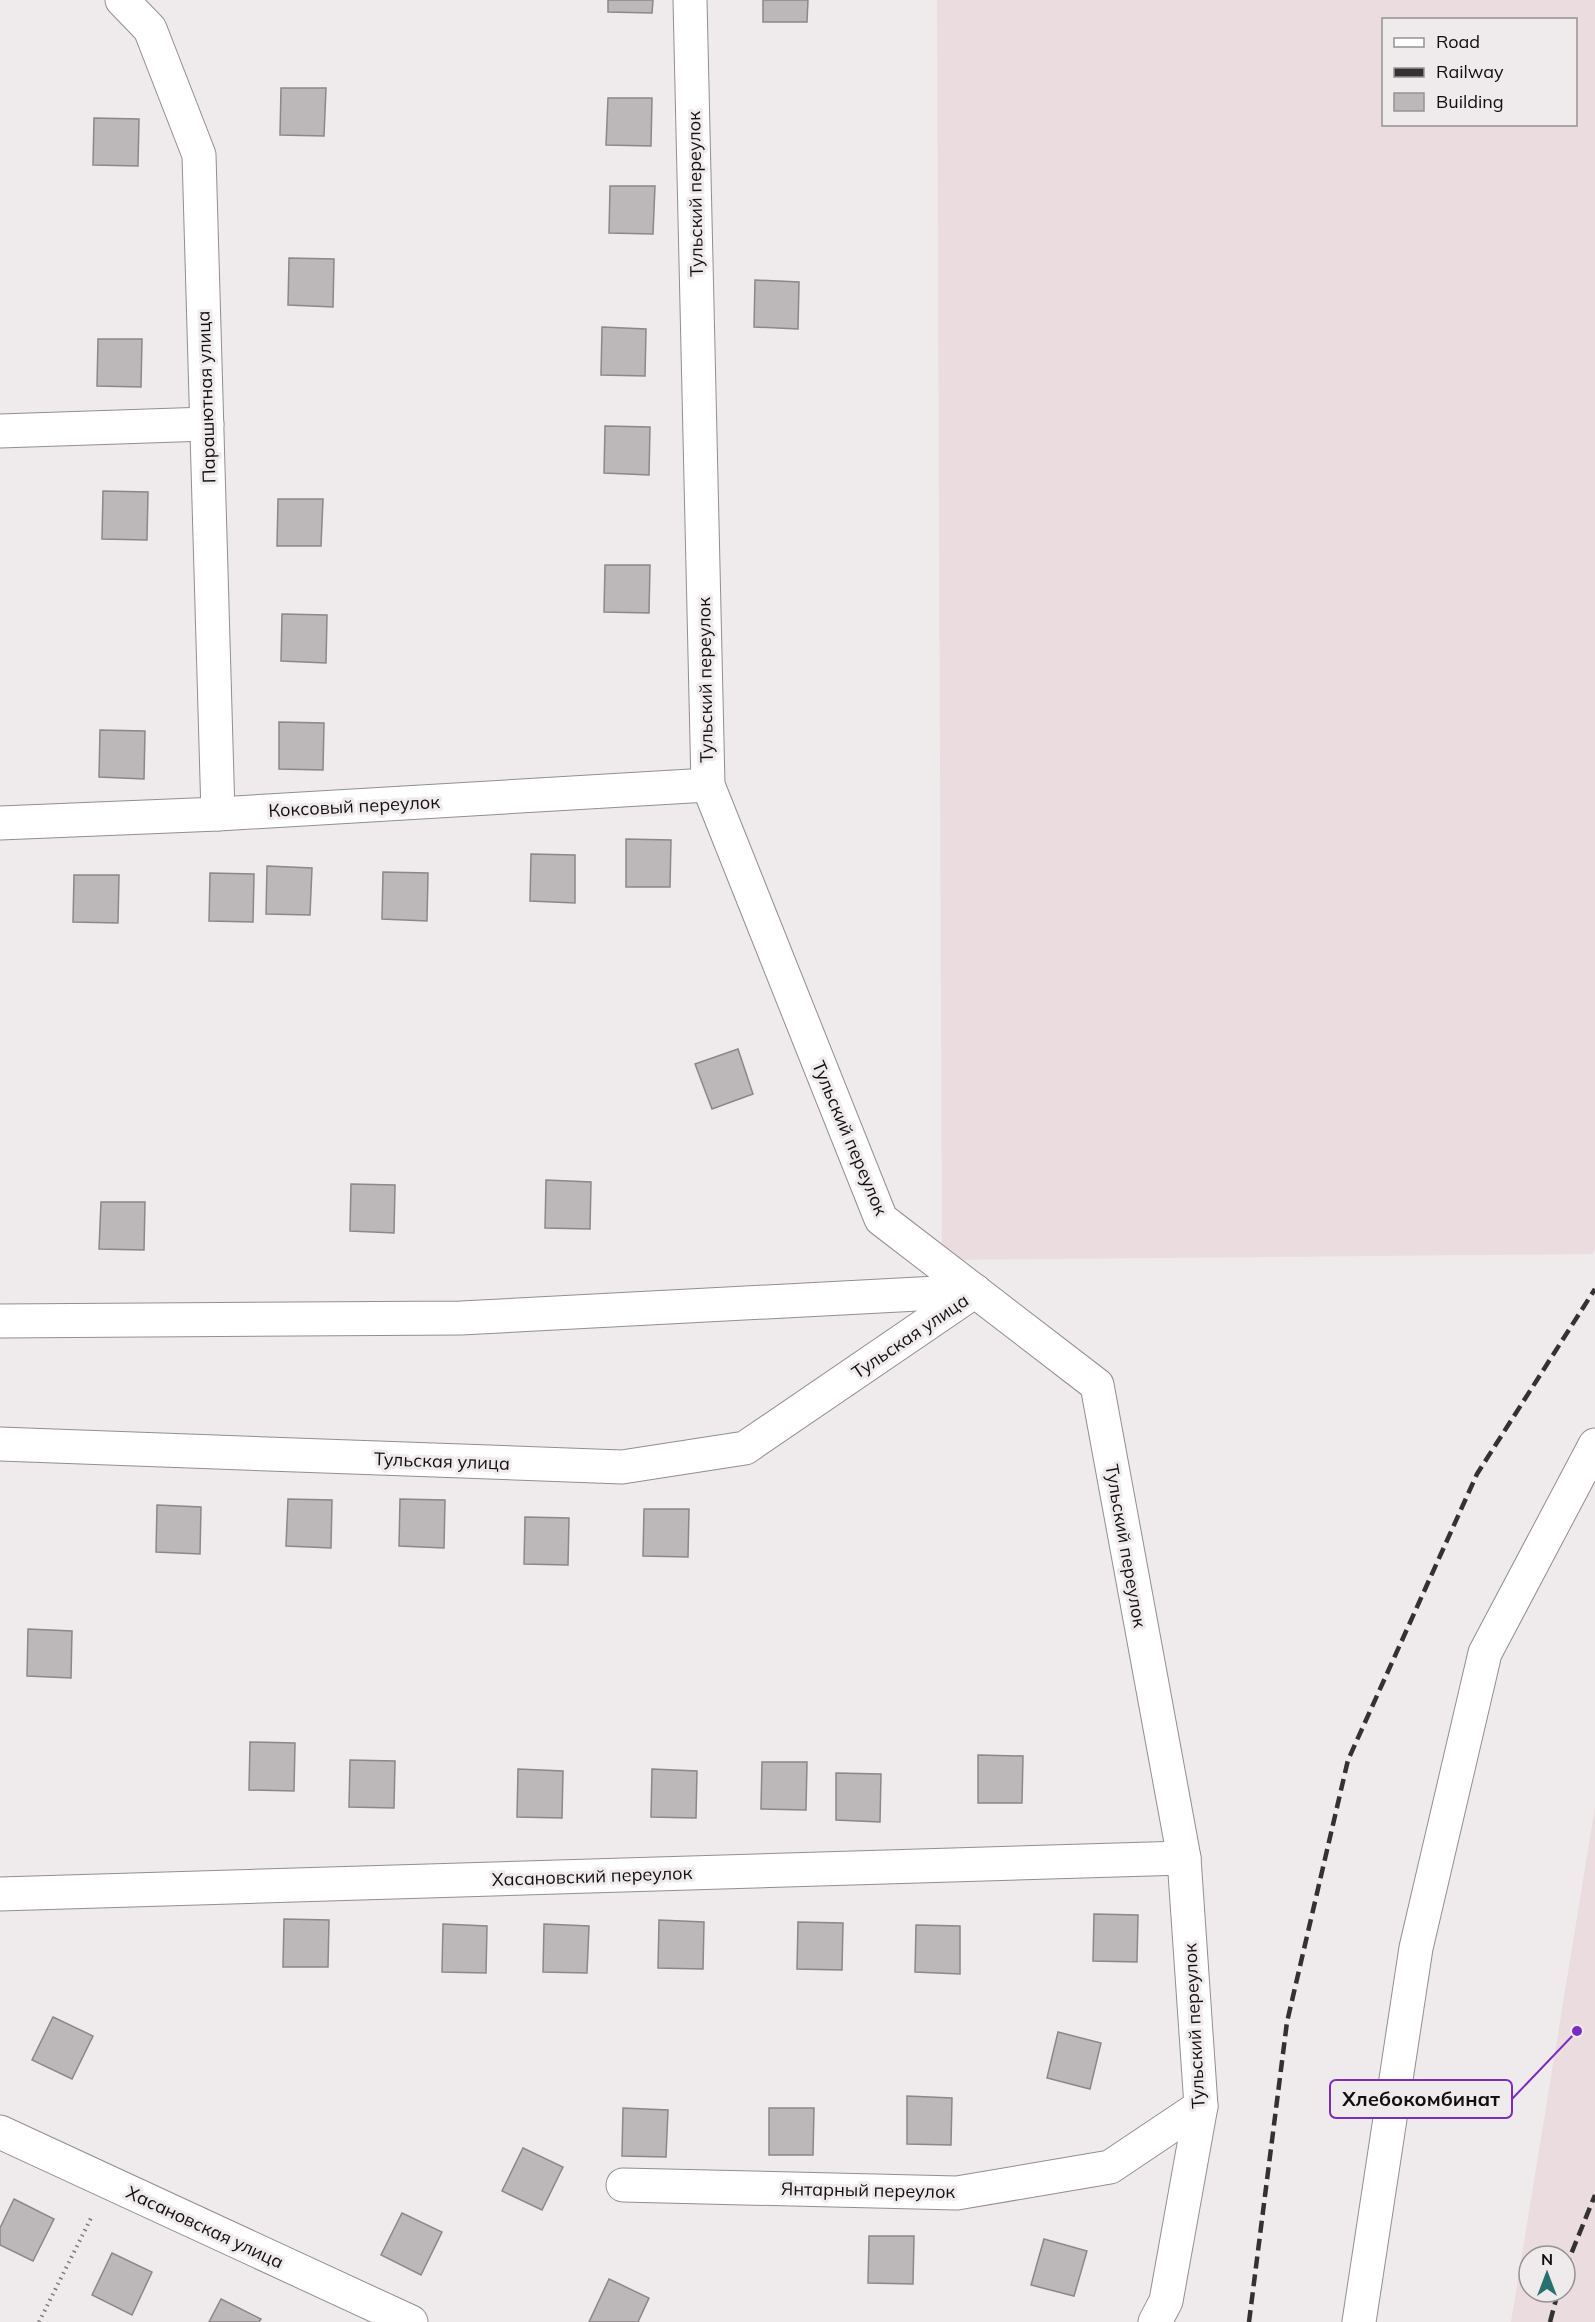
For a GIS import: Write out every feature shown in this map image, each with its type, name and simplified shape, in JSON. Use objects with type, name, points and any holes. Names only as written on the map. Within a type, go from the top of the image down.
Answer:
[{"type":"street","name":"Парашютная улица","points":[[122,0],[150,29],[199,155],[218,814]]},
{"type":"street","name":"Тульский переулок","points":[[690,0],[708,784],[881,1218],[1097,1385],[1184,1858],[1201,2106],[1166,2301],[1155,2322]]},
{"type":"street","points":[[0,431],[207,424]]},
{"type":"street","name":"Коксовый переулок","points":[[0,823],[218,814],[708,784]]},
{"type":"street","name":"Тульская улица","points":[[0,1321],[461,1318],[975,1291]]},
{"type":"street","name":"Тульская улица","points":[[0,1444],[622,1467],[723,1452],[745,1448],[975,1291]]},
{"type":"street","points":[[1359,2322],[1416,1948],[1485,1653],[1595,1445]]},
{"type":"street","name":"Хасановский переулок","points":[[0,1894],[1184,1858]]},
{"type":"street","name":"Янтарный переулок","points":[[623,2185],[957,2193],[1110,2167],[1201,2106]]},
{"type":"street","name":"Хасановская улица","points":[[0,2132],[411,2322]]},
{"type":"path","points":[[39,2322],[109,2182]]},
{"type":"shaded area","points":[[937,0],[1595,0],[1595,1249],[1592,1254],[942,1260]]},
{"type":"shaded area","points":[[1595,1807],[1595,2322],[1511,2322],[1517,2285],[1517,2304],[1577,2304],[1577,2244],[1524,2244]]},
{"type":"building","points":[[608,0],[653,0],[652,13],[608,12]]},
{"type":"building","points":[[763,0],[808,0],[807,22],[763,22]]},
{"type":"building","points":[[281,88],[326,88],[324,136],[280,135]]},
{"type":"building","points":[[608,98],[652,98],[651,146],[606,145]]},
{"type":"building","points":[[94,118],[139,119],[138,166],[93,165]]},
{"type":"building","points":[[610,186],[655,186],[653,234],[609,233]]},
{"type":"building","points":[[289,258],[334,259],[333,307],[288,305]]},
{"type":"building","points":[[755,280],[799,282],[798,329],[754,327]]},
{"type":"building","points":[[602,327],[646,329],[645,376],[601,375]]},
{"type":"building","points":[[98,339],[142,339],[141,387],[97,386]]},
{"type":"building","points":[[605,426],[650,427],[649,475],[604,473]]},
{"type":"building","points":[[103,491],[148,492],[147,540],[102,539]]},
{"type":"building","points":[[278,499],[323,499],[321,546],[277,546]]},
{"type":"building","points":[[605,565],[650,565],[649,613],[604,612]]},
{"type":"building","points":[[282,614],[327,615],[326,663],[281,661]]},
{"type":"building","points":[[279,722],[324,723],[323,770],[279,769]]},
{"type":"building","points":[[100,730],[145,731],[144,779],[99,777]]},
{"type":"building","points":[[626,839],[671,840],[670,887],[626,887]]},
{"type":"building","points":[[531,854],[575,855],[575,903],[530,901]]},
{"type":"building","points":[[267,866],[312,868],[310,915],[266,914]]},
{"type":"building","points":[[383,872],[428,873],[427,921],[382,919]]},
{"type":"building","points":[[210,873],[254,874],[253,922],[209,921]]},
{"type":"building","points":[[74,875],[119,875],[118,923],[73,922]]},
{"type":"building","points":[[738,1049],[753,1094],[712,1109],[695,1064]]},
{"type":"building","points":[[546,1180],[591,1182],[590,1229],[545,1228]]},
{"type":"building","points":[[351,1184],[395,1185],[394,1233],[350,1231]]},
{"type":"building","points":[[101,1202],[145,1202],[144,1250],[99,1249]]},
{"type":"building","points":[[288,1499],[332,1500],[331,1548],[286,1546]]},
{"type":"building","points":[[400,1499],[445,1500],[444,1548],[399,1546]]},
{"type":"building","points":[[157,1505],[201,1507],[200,1554],[156,1552]]},
{"type":"building","points":[[644,1509],[689,1509],[688,1557],[643,1556]]},
{"type":"building","points":[[525,1517],[569,1518],[568,1565],[524,1564]]},
{"type":"building","points":[[28,1629],[72,1631],[71,1678],[27,1676]]},
{"type":"building","points":[[250,1742],[295,1743],[294,1791],[249,1790]]},
{"type":"building","points":[[978,1755],[1023,1756],[1022,1803],[978,1803]]},
{"type":"building","points":[[350,1760],[395,1761],[394,1808],[349,1807]]},
{"type":"building","points":[[762,1762],[807,1762],[806,1810],[761,1809]]},
{"type":"building","points":[[518,1769],[563,1771],[562,1818],[517,1817]]},
{"type":"building","points":[[652,1769],[697,1771],[696,1818],[651,1817]]},
{"type":"building","points":[[836,1773],[881,1774],[880,1822],[836,1820]]},
{"type":"building","points":[[1094,1914],[1138,1915],[1137,1962],[1093,1961]]},
{"type":"building","points":[[284,1919],[329,1920],[328,1967],[283,1967]]},
{"type":"building","points":[[659,1920],[704,1922],[703,1969],[658,1968]]},
{"type":"building","points":[[798,1922],[843,1923],[842,1970],[797,1969]]},
{"type":"building","points":[[443,1924],[487,1926],[486,1973],[442,1972]]},
{"type":"building","points":[[544,1924],[589,1926],[587,1973],[543,1972]]},
{"type":"building","points":[[916,1925],[960,1926],[960,1974],[915,1972]]},
{"type":"building","points":[[53,2017],[93,2036],[72,2079],[32,2060]]},
{"type":"building","points":[[1058,2032],[1101,2043],[1090,2089],[1047,2078]]},
{"type":"building","points":[[907,2096],[952,2098],[951,2145],[907,2144]]},
{"type":"building","points":[[623,2108],[668,2110],[666,2157],[622,2156]]},
{"type":"building","points":[[769,2108],[814,2108],[813,2155],[769,2155]]},
{"type":"building","points":[[523,2148],[563,2167],[542,2210],[502,2191]]},
{"type":"building","points":[[14,2199],[54,2219],[33,2261],[0,2245],[0,2228]]},
{"type":"building","points":[[402,2213],[442,2232],[421,2275],[381,2255]]},
{"type":"building","points":[[869,2236],[914,2236],[913,2284],[868,2283]]},
{"type":"building","points":[[1044,2239],[1087,2251],[1074,2296],[1031,2285]]},
{"type":"building","points":[[112,2253],[152,2272],[132,2315],[92,2295]]},
{"type":"building","points":[[609,2279],[649,2298],[638,2322],[589,2322]]},
{"type":"building","points":[[221,2299],[261,2319],[259,2322],[209,2322]]},
{"type":"railway","points":[[1249,2322],[1287,2022],[1348,1760],[1477,1474],[1595,1289]]},
{"type":"railway","points":[[1575,2244],[1595,2195]]},
{"type":"railway","points":[[1550,2322],[1555,2304]]},
{"type":"place","name":"Хлебокомбинат","points":[[1577,2031]]}]
